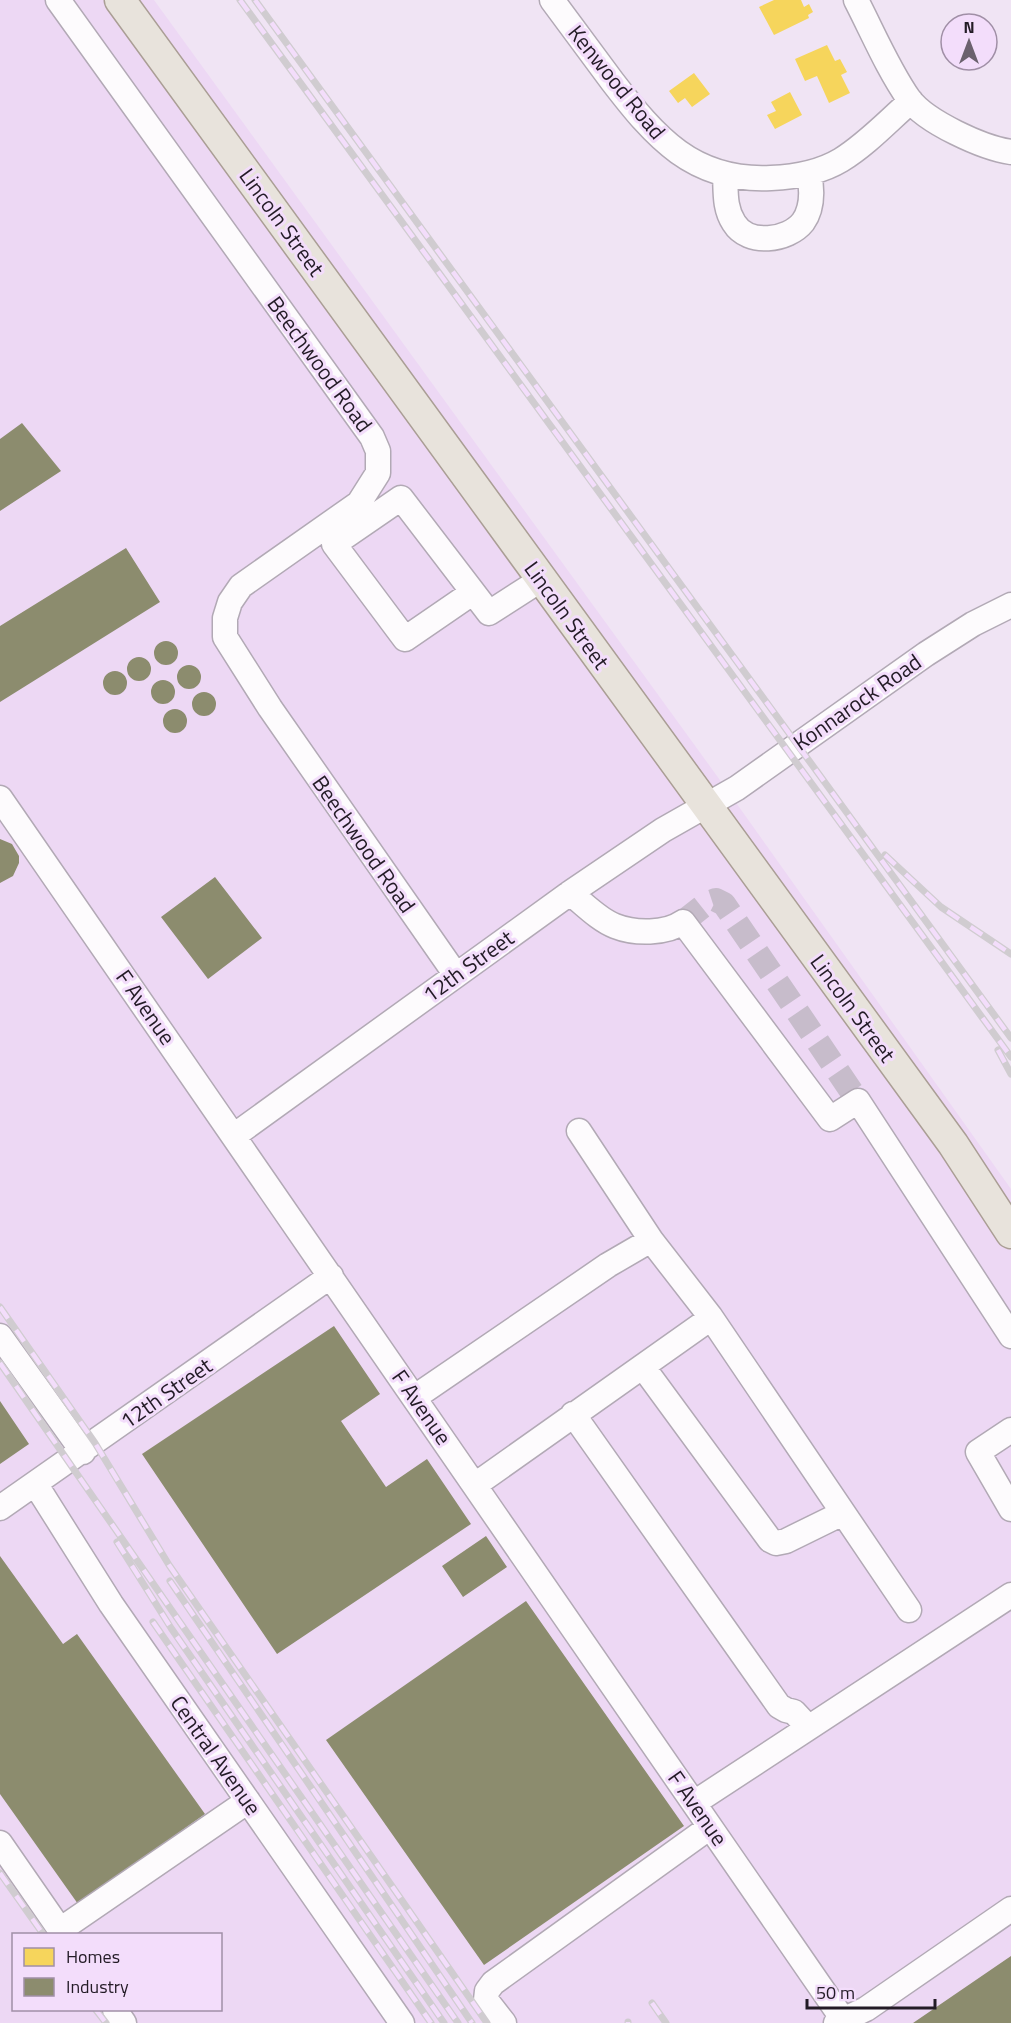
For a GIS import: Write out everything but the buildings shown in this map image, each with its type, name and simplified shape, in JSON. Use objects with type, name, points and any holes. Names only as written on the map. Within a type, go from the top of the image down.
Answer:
[{"type":"main road","name":"Lincoln Street","points":[[120,0],[953,1144],[1011,1233]]},
{"type":"street","name":"Beechwood Road","points":[[58,0],[372,437],[378,451],[378,473],[359,503],[241,586],[230,602],[225,618],[225,637],[270,708],[456,975]]},
{"type":"street","name":"Kenwood Road","points":[[552,0],[658,138],[688,158],[725,174],[763,178],[809,173],[840,161],[863,145],[911,101]]},
{"type":"street","points":[[856,0],[911,101],[944,126],[972,140],[1011,152]]},
{"type":"street","points":[[725,174],[726,205],[735,225],[749,235],[765,239],[780,237],[797,228],[805,220],[812,189],[809,173]]},
{"type":"street","points":[[472,592],[405,639],[334,544],[401,498],[489,613],[542,579]]},
{"type":"street","name":"Konnarock Road","points":[[707,807],[926,654],[973,624],[1011,605]]},
{"type":"street","name":"F Avenue","points":[[0,798],[415,1396],[694,1803],[839,2021]]},
{"type":"street","name":"12th Street","points":[[235,1135],[570,893],[663,830],[707,807]]},
{"type":"street","points":[[570,893],[615,926],[643,931],[672,930],[683,922],[830,1119],[858,1101],[1011,1336]]},
{"type":"street","points":[[579,1131],[651,1240],[711,1318],[909,1610]]},
{"type":"street","points":[[415,1396],[608,1265],[651,1240]]},
{"type":"street","name":"12th Street","points":[[0,1508],[332,1276]]},
{"type":"street","points":[[475,1485],[711,1318]]},
{"type":"street","points":[[0,1336],[83,1452]]},
{"type":"street","points":[[643,1367],[770,1540],[776,1543],[786,1541],[843,1513]]},
{"type":"street","points":[[573,1414],[779,1706],[794,1712],[808,1727]]},
{"type":"street","points":[[1011,1430],[978,1452],[1011,1509]]},
{"type":"street","name":"Central Avenue","points":[[36,1485],[111,1604],[402,2023]]},
{"type":"street","points":[[694,1803],[1011,1594]]},
{"type":"street","points":[[0,1843],[62,1932],[248,1801]]},
{"type":"street","points":[[504,2023],[486,2000],[487,1991],[493,1983],[710,1827]]},
{"type":"street","points":[[839,2021],[866,2009],[1011,1909]]},
{"type":"shaded area","points":[[0,0],[154,0],[717,776],[1011,1189],[1011,2023],[0,2023]]},
{"type":"tunnel","points":[[683,922],[707,903],[716,900],[724,904],[858,1101]]},
{"type":"railway","points":[[240,0],[1011,1057]]},
{"type":"railway","points":[[255,0],[1011,1038]]},
{"type":"railway","points":[[885,855],[941,907],[1011,954]]},
{"type":"railway","points":[[998,1050],[1011,1074]]},
{"type":"railway","points":[[0,1307],[95,1443],[169,1565],[487,2023]]},
{"type":"railway","points":[[0,1363],[458,2023]]},
{"type":"railway","points":[[117,1542],[171,1628],[444,2023]]},
{"type":"railway","points":[[170,1581],[472,2023]]},
{"type":"railway","points":[[153,1622],[431,2023]]},
{"type":"railway","points":[[0,1873],[42,1933]]},
{"type":"railway","points":[[652,2003],[666,2023]]},
{"type":"railway","points":[[97,2011],[106,2023]]}]
